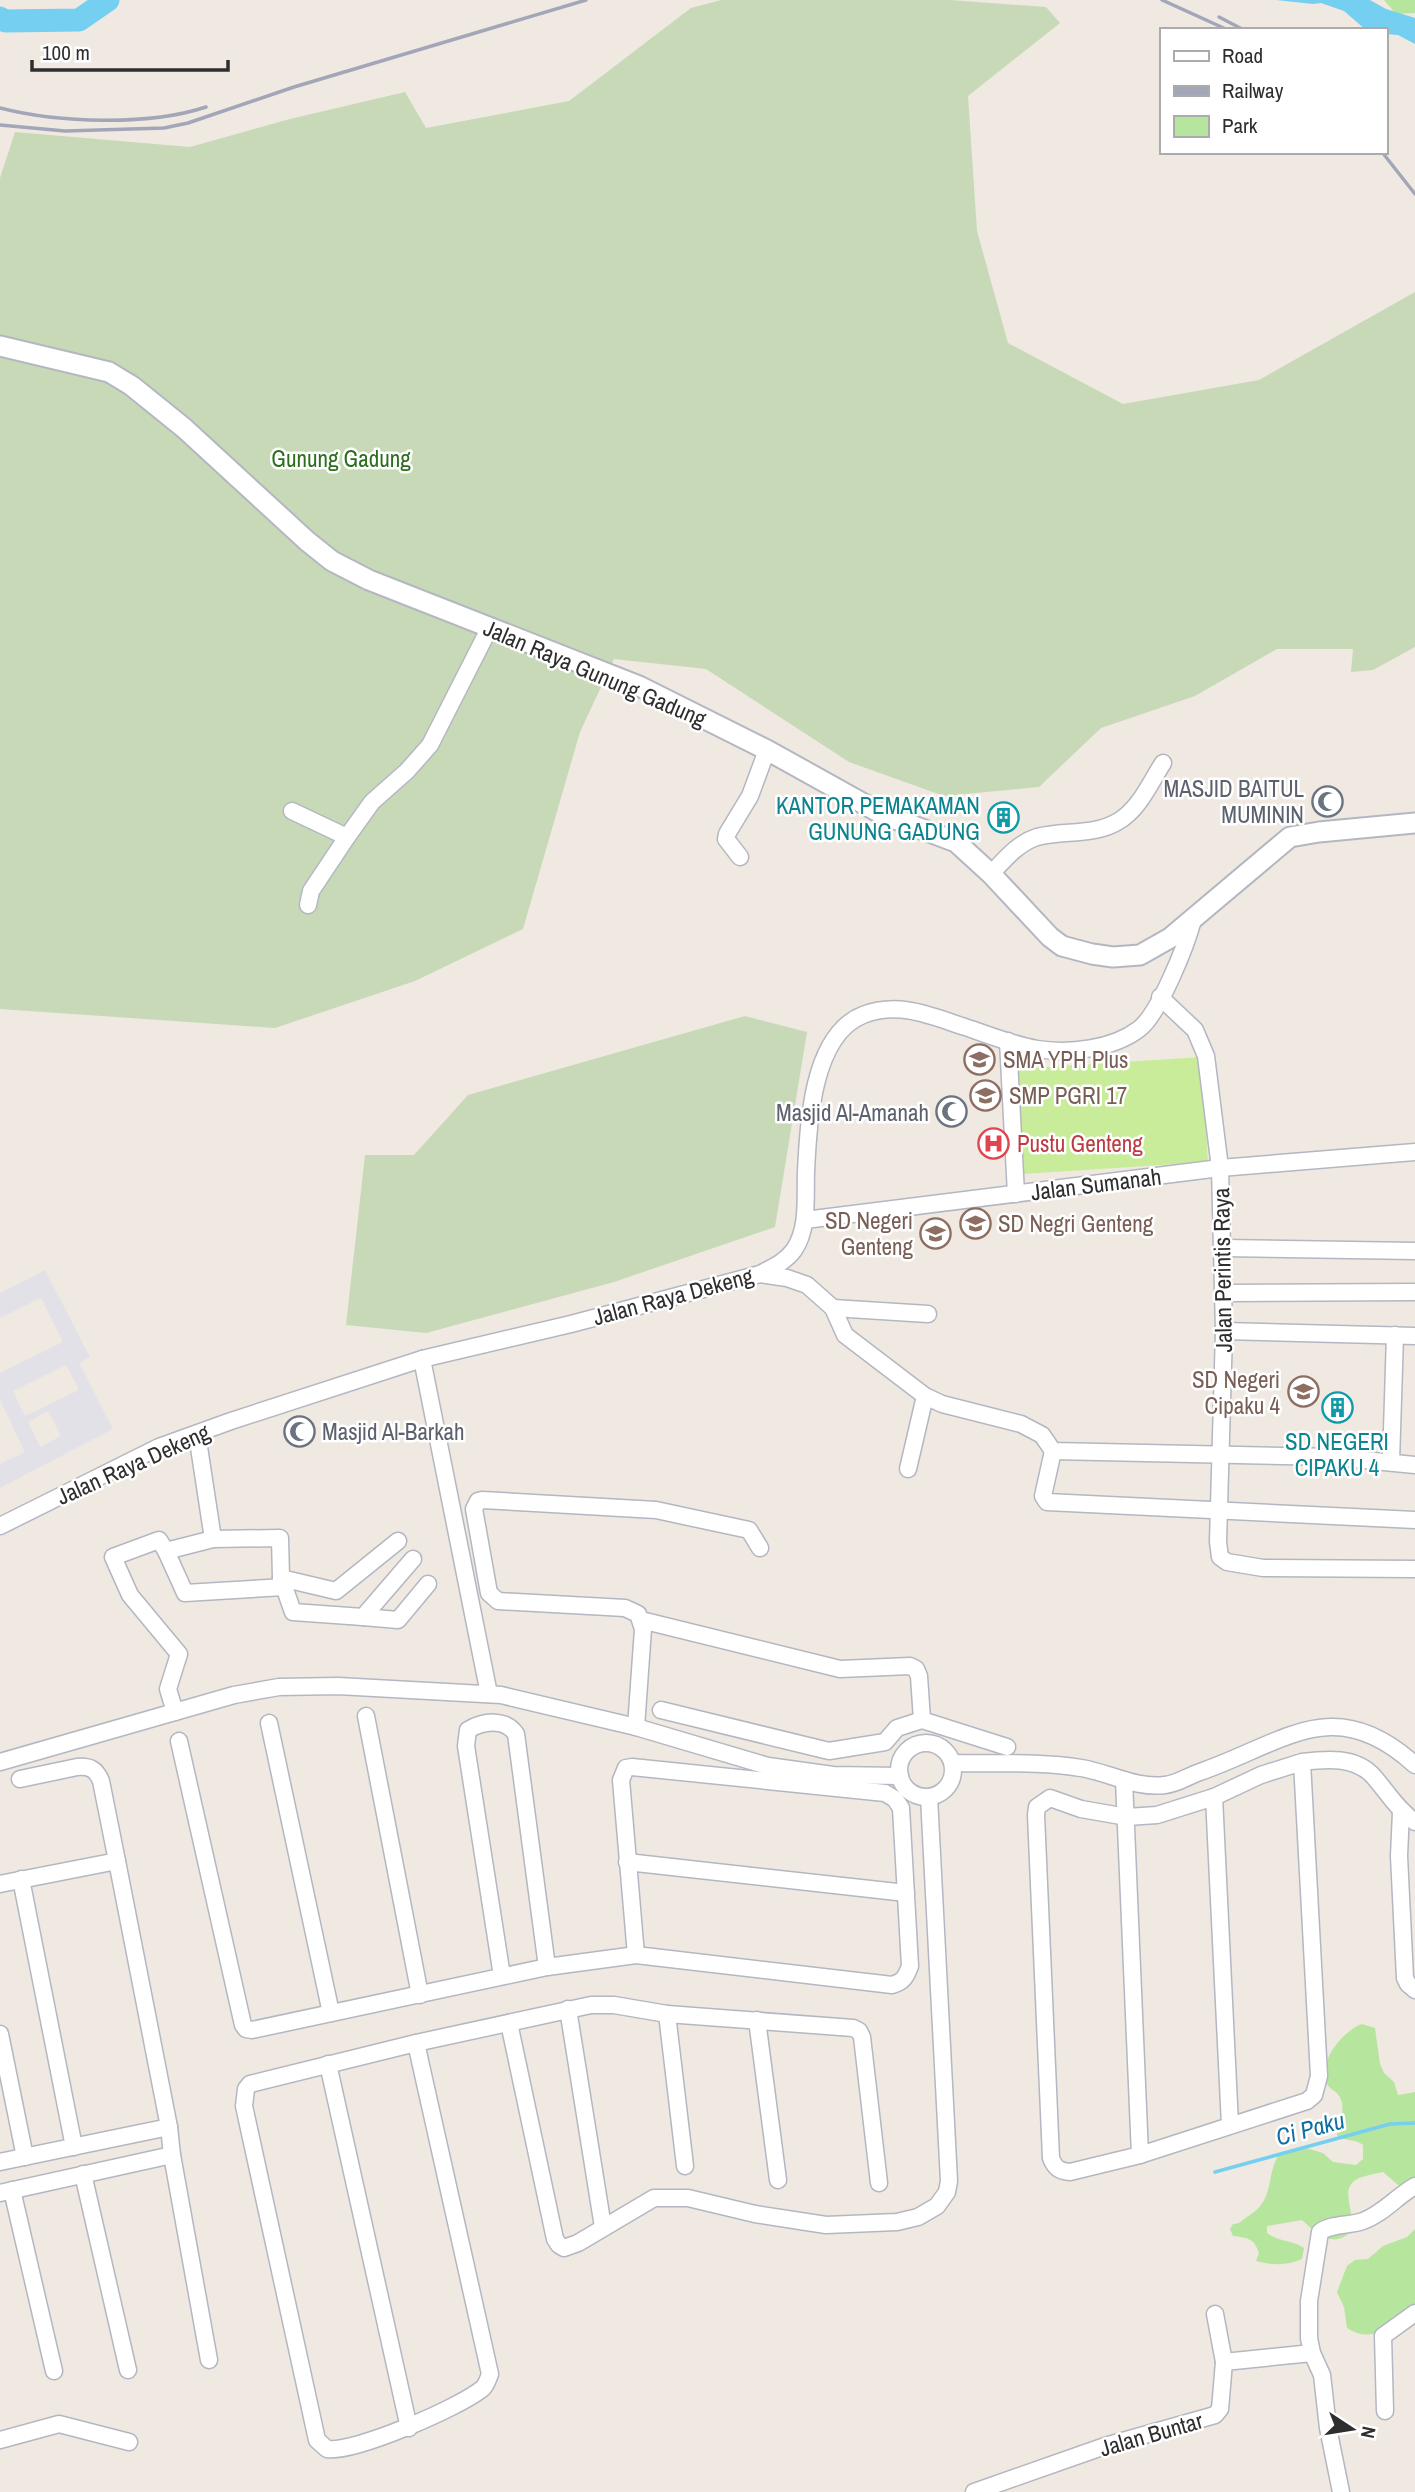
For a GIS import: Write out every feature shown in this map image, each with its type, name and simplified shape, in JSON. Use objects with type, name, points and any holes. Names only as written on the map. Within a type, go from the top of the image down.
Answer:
[{"type":"street","name":"Jalan Raya Gunung Gadung","points":[[0,346],[108,372],[132,386],[184,428],[332,561],[369,580],[639,686],[767,750],[882,814],[956,842],[1062,946],[1113,957],[1139,955],[1170,938],[1290,837],[1415,823]]},
{"type":"street","points":[[308,905],[311,891],[372,802],[407,771],[430,745],[491,627]]},
{"type":"street","points":[[740,857],[726,839],[727,834],[750,796],[767,750]]},
{"type":"street","points":[[991,874],[1014,850],[1036,838],[1104,828],[1119,821],[1136,805],[1163,762]]},
{"type":"street","points":[[292,811],[348,837]]},
{"type":"street","name":"Jalan Raya Dekeng","points":[[0,1526],[159,1447],[422,1359],[571,1324],[760,1274],[786,1259],[795,1248],[805,1220],[807,1141],[816,1089],[824,1057],[842,1027],[862,1015],[896,1008],[920,1012],[1037,1049],[1082,1049],[1121,1041],[1142,1027],[1160,998],[1186,945],[1193,920]]},
{"type":"street","name":"Jalan Perintis Raya","points":[[1160,998],[1195,1030],[1206,1056],[1220,1168],[1224,1248],[1220,1557],[1227,1562],[1263,1568],[1415,1569]]},
{"type":"street","points":[[1008,1041],[1016,1194]]},
{"type":"street","name":"Jalan Sumanah","points":[[805,1220],[1220,1168],[1415,1152]]},
{"type":"street","points":[[1224,1248],[1415,1251]]},
{"type":"street","points":[[760,1274],[787,1278],[807,1285],[833,1308],[845,1335],[925,1396],[942,1404],[1021,1424],[1042,1435],[1053,1451],[1043,1496],[1047,1502],[1415,1520]]},
{"type":"street","points":[[1224,1293],[1415,1292]]},
{"type":"street","points":[[833,1308],[928,1314]]},
{"type":"street","points":[[1224,1331],[1415,1336]]},
{"type":"street","points":[[1391,1462],[1395,1335]]},
{"type":"street","points":[[422,1359],[490,1694],[499,1723]]},
{"type":"street","points":[[908,1469],[925,1396]]},
{"type":"street","points":[[197,1434],[213,1539]]},
{"type":"street","points":[[1053,1451],[1333,1457],[1415,1465]]},
{"type":"street","points":[[636,1727],[643,1629],[638,1614],[625,1608],[498,1601],[493,1598],[489,1593],[475,1505],[482,1500],[656,1510],[749,1530],[760,1548]]},
{"type":"street","points":[[166,1551],[213,1539],[280,1538],[283,1582],[293,1612],[398,1620],[428,1584]]},
{"type":"street","points":[[175,1712],[168,1689],[179,1654],[130,1595],[113,1557],[159,1540],[185,1593],[283,1582],[337,1591],[398,1541]]},
{"type":"street","points":[[363,1617],[413,1559]]},
{"type":"street","points":[[641,1620],[840,1669],[910,1666],[916,1669],[919,1676],[922,1720]]},
{"type":"street","points":[[0,1762],[234,1695],[279,1687],[338,1686],[490,1694],[636,1727],[768,1766],[833,1775],[900,1776]]},
{"type":"street","points":[[479,1725],[490,1694]]},
{"type":"street","points":[[661,1710],[829,1751],[885,1742],[897,1728],[922,1720],[1007,1747]]},
{"type":"street","points":[[366,1716],[420,1994]]},
{"type":"street","points":[[269,1723],[331,2013]]},
{"type":"street","points":[[502,1976],[467,1746],[468,1730],[479,1725],[499,1723],[510,1727],[516,1734],[547,1967]]},
{"type":"street","points":[[953,1763],[1064,1766],[1098,1771],[1124,1780],[1164,1785],[1303,1730],[1339,1726],[1378,1736],[1397,1748],[1415,1765]]},
{"type":"street","points":[[179,1741],[243,2025],[252,2030],[547,1967],[636,1955],[892,1985],[901,1982],[910,1966],[901,1808],[895,1799],[885,1793],[632,1767],[622,1773],[621,1780],[636,1955]]},
{"type":"street","points":[[920,1743],[937,1744],[950,1755],[953,1763],[949,1786],[929,1797],[919,1797],[910,1792],[900,1776],[901,1759],[912,1746],[920,1743]]},
{"type":"street","points":[[1302,1762],[1318,2085],[1314,2095],[1307,2101],[1140,2155],[1070,2172],[1061,2171],[1054,2166],[1051,2158],[1036,1815],[1037,1807],[1050,1798],[1082,1809],[1127,1817],[1157,1815],[1214,1797],[1261,1775],[1302,1762],[1325,1759],[1357,1765],[1373,1775],[1408,1817],[1399,1856],[1405,1978],[1415,1990]]},
{"type":"street","points":[[20,1779],[77,1767],[92,1768],[101,1781],[169,2127],[209,2360]]},
{"type":"street","points":[[1124,1780],[1140,2155]]},
{"type":"street","points":[[509,2023],[555,2239],[559,2245],[570,2247],[654,2198],[688,2198],[755,2214],[826,2225],[897,2222],[918,2217],[943,2200],[949,2181],[929,1797]]},
{"type":"street","points":[[1214,1797],[1230,2125]]},
{"type":"street","points":[[0,1884],[117,1861]]},
{"type":"street","points":[[627,1862],[906,1893]]},
{"type":"street","points":[[21,1879],[74,2147]]},
{"type":"street","points":[[416,2043],[490,2374],[483,2388],[409,2428],[333,2450],[321,2446],[317,2440],[244,2106],[246,2089],[250,2084],[416,2043],[591,2005],[614,2005],[667,2014],[853,2028],[859,2031],[862,2037],[878,2183]]},
{"type":"street","points":[[568,2009],[603,2227]]},
{"type":"street","points":[[667,2014],[685,2166]]},
{"type":"street","points":[[757,2020],[778,2180]]},
{"type":"street","points":[[0,2034],[25,2157]]},
{"type":"street","points":[[328,2064],[409,2428]]},
{"type":"street","points":[[0,2162],[169,2127]]},
{"type":"street","points":[[54,2371],[6,2191],[172,2155]]},
{"type":"street","points":[[83,2174],[128,2370]]},
{"type":"street","points":[[1341,2492],[1328,2428],[1322,2375],[1312,2353],[1309,2338],[1308,2315],[1321,2231],[1361,2222],[1378,2214],[1397,2196],[1415,2186]]},
{"type":"street","points":[[1385,2411],[1383,2336],[1415,2313]]},
{"type":"street","points":[[1215,2314],[1224,2362],[1312,2353]]},
{"type":"street","name":"Jalan Buntar","points":[[974,2492],[1105,2446],[1215,2416],[1220,2409],[1224,2362]]},
{"type":"street","points":[[0,2440],[59,2424],[129,2442]]},
{"type":"shaded area","points":[[45,1270],[90,1357],[79,1363],[113,1429],[0,1488],[0,1464],[25,1452],[0,1400],[0,1373],[63,1342],[41,1298],[0,1318],[0,1293]],"holes":[[[66,1365],[79,1390],[25,1416],[13,1391]],[[48,1411],[61,1436],[40,1447],[28,1422]]]},
{"type":"green space","name":"Gunung Gadung","points":[[721,0],[950,0],[1046,7],[1060,23],[968,96],[977,231],[1008,343],[1123,404],[1259,380],[1415,292],[1415,647],[1373,670],[1351,672],[1353,649],[1277,649],[1195,696],[1101,728],[1039,787],[944,796],[849,762],[706,669],[614,659],[580,732],[523,929],[415,981],[275,1028],[0,1009],[0,178],[15,132],[190,147],[290,119],[405,92],[426,128],[569,101],[691,8]]},
{"type":"green space","points":[[1384,0],[1415,0],[1415,13],[1396,14]]},
{"type":"green space","points":[[745,1016],[807,1032],[775,1227],[614,1282],[426,1333],[346,1325],[365,1155],[414,1155],[468,1095]]},
{"type":"green space","points":[[1201,1057],[1208,1162],[1023,1174],[1016,1069]]},
{"type":"green space","points":[[1362,2024],[1375,2028],[1380,2064],[1384,2073],[1394,2082],[1398,2095],[1415,2092],[1415,2188],[1404,2190],[1383,2172],[1358,2179],[1349,2189],[1352,2221],[1348,2234],[1330,2239],[1320,2235],[1302,2220],[1267,2226],[1267,2233],[1272,2236],[1304,2248],[1302,2259],[1279,2264],[1256,2261],[1259,2253],[1255,2244],[1246,2238],[1233,2236],[1230,2229],[1262,2203],[1279,2154],[1306,2148],[1323,2153],[1333,2162],[1356,2165],[1363,2159],[1363,2145],[1337,2136],[1342,2103],[1339,2095],[1326,2082],[1325,2074],[1334,2047],[1355,2027]]},
{"type":"green space","points":[[1415,2229],[1415,2316],[1373,2334],[1356,2333],[1347,2328],[1344,2307],[1337,2292],[1347,2266],[1355,2260],[1368,2259],[1383,2246],[1407,2237]]},
{"type":"water","points":[[1276,0],[1370,0],[1386,9],[1415,18],[1415,44],[1398,35],[1387,34],[1387,28],[1364,28],[1344,11],[1321,3]]},
{"type":"waterway","points":[[0,18],[5,21],[79,20],[108,0]]},
{"type":"waterway","name":"Ci Paku","points":[[1215,2172],[1390,2124],[1415,2123]]},
{"type":"railway","points":[[0,125],[65,131],[164,128],[188,123],[294,87],[586,0]]},
{"type":"railway","points":[[1162,0],[1224,28]]},
{"type":"railway","points":[[1219,17],[1240,28]]},
{"type":"railway","points":[[0,108],[49,117],[131,120],[206,107]]},
{"type":"railway","points":[[1384,154],[1415,194]]},
{"type":"place","name":"MASJID BAITUL MUMININ","points":[[1327,801]]},
{"type":"place","name":"KANTOR PEMAKAMAN GUNUNG GADUNG","points":[[1003,818]]},
{"type":"place","name":"SMA YPH Plus","points":[[980,1059]]},
{"type":"place","name":"SMP PGRI 17","points":[[986,1095]]},
{"type":"place","name":"Masjid Al-Amanah","points":[[952,1112]]},
{"type":"place","name":"Pustu Genteng","points":[[994,1143]]},
{"type":"place","name":"SD Negri Genteng","points":[[975,1223]]},
{"type":"place","name":"SD Negeri Genteng","points":[[936,1233]]},
{"type":"place","name":"SD Negeri Cipaku 4","points":[[1303,1392]]},
{"type":"place","name":"SD NEGERI CIPAKU 4","points":[[1337,1407]]},
{"type":"place","name":"Masjid Al-Barkah","points":[[299,1431]]}]
